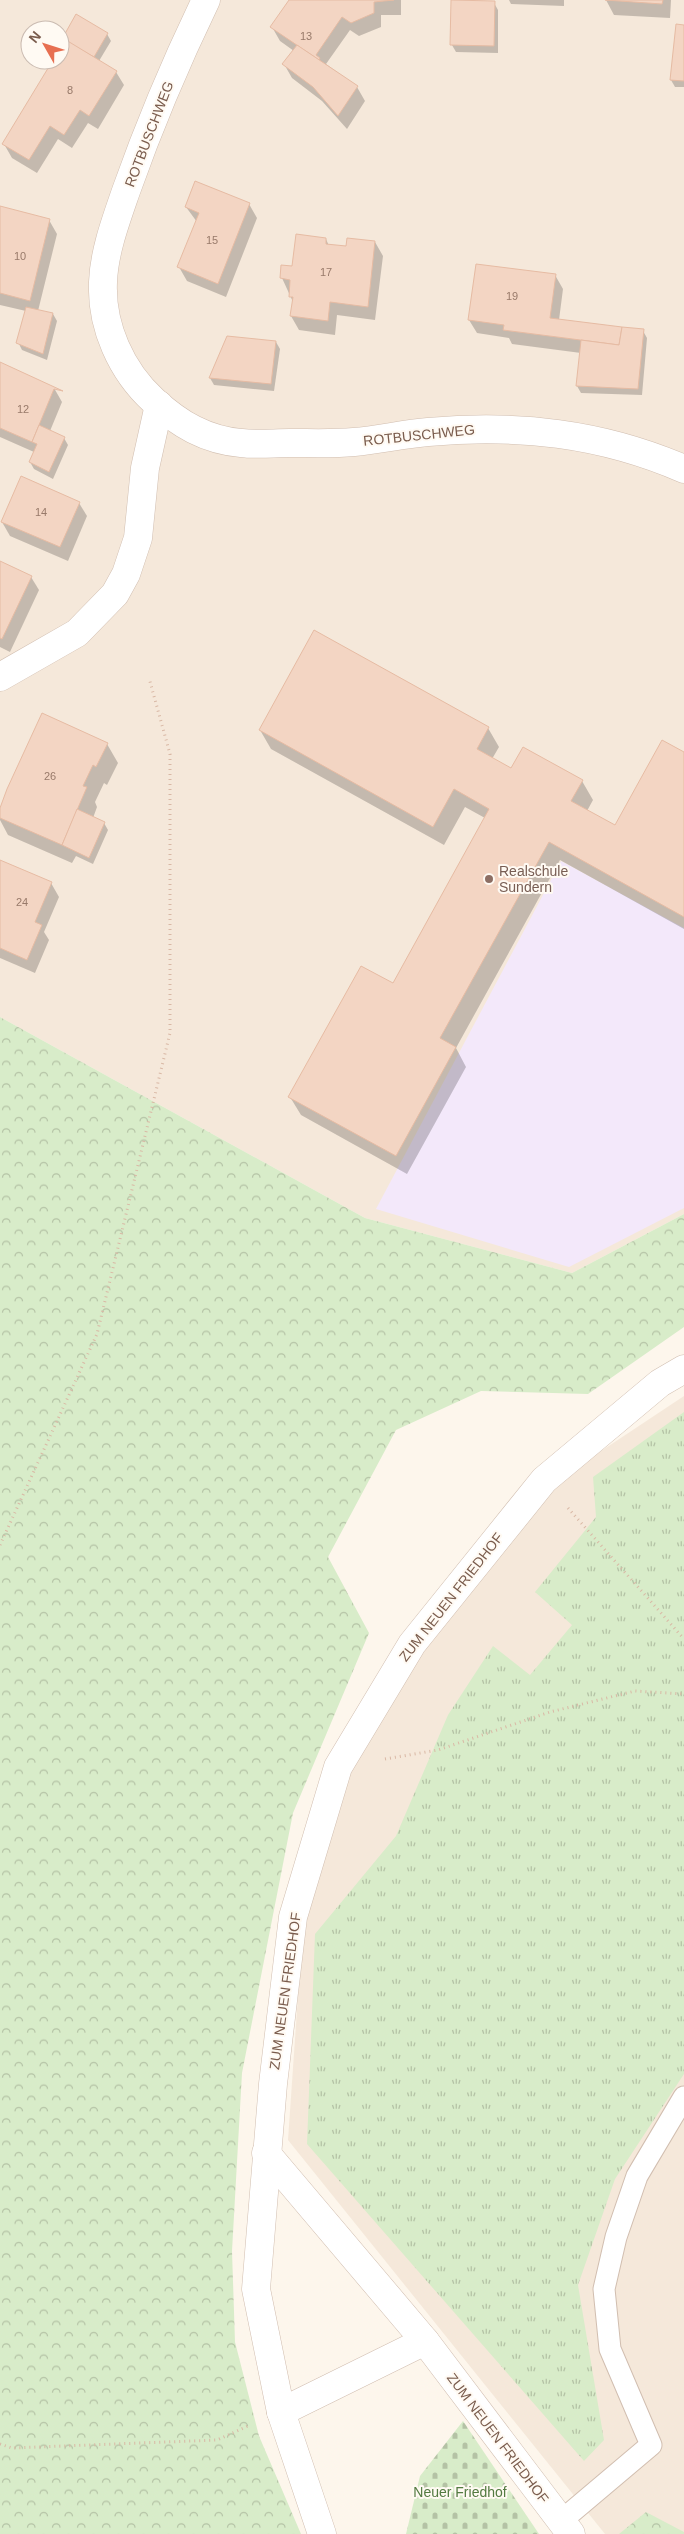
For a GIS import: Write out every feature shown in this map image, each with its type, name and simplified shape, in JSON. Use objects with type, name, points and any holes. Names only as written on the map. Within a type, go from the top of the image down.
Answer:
[{"type":"street","name":"ROTBUSCHWEG","points":[[206,0],[188,37],[142,147],[107,254],[103,281],[105,314],[112,340],[125,366],[141,389],[178,421],[204,436],[243,444],[354,442],[426,432],[522,429],[613,444],[684,469]]},
{"type":"street","points":[[0,677],[77,633],[115,594],[134,556],[138,538],[145,468],[159,405]]},
{"type":"street","name":"ZUM NEUEN FRIEDHOF","points":[[322,2534],[281,2412],[256,2288],[266,2153],[293,1917],[338,1767],[412,1644],[544,1480],[660,1383],[684,1368]]},
{"type":"street","name":"ZUM NEUEN FRIEDHOF","points":[[266,2153],[425,2341],[566,2528]]},
{"type":"street","points":[[281,2412],[425,2341]]},
{"type":"lane","points":[[566,2528],[651,2445],[610,2349],[604,2289],[616,2237],[637,2176],[684,2097]]},
{"type":"path","points":[[0,1545],[97,1334],[170,1033],[170,754],[149,678]]},
{"type":"path","points":[[544,1480],[684,1638]]},
{"type":"path","points":[[338,1767],[438,1750],[550,1712],[635,1691],[684,1694]]},
{"type":"path","points":[[0,2444],[12,2448],[217,2440]]},
{"type":"shaded area","points":[[0,0],[684,0],[684,1214],[572,1273],[365,1218],[0,1017]]},
{"type":"shaded area","points":[[561,861],[684,928],[684,1208],[569,1267],[376,1209]]},
{"type":"shaded area","points":[[684,1396],[684,2534],[605,2534],[288,2140],[303,1924],[354,1755],[423,1641],[553,1483]]},
{"type":"green space","points":[[0,1017],[365,1218],[572,1273],[684,1214],[684,1327],[588,1394],[481,1391],[396,1430],[328,1557],[369,1633],[293,1813],[242,2073],[232,2251],[235,2342],[259,2436],[301,2534],[0,2534]]},
{"type":"green space","points":[[684,1412],[684,2074],[615,2179],[578,2285],[604,2440],[584,2461],[307,2144],[315,1934],[396,1836],[448,1715],[493,1646],[530,1675],[572,1625],[535,1592],[596,1517],[593,1477]]},
{"type":"green space","name":"Neuer Friedhof","points":[[463,2421],[539,2534],[406,2534],[420,2476]]},
{"type":"green space","points":[[646,2512],[684,2532],[684,2534],[619,2534]]},
{"type":"building","points":[[289,0],[394,0],[374,2],[374,13],[351,23],[342,17],[316,55],[320,58],[319,60],[270,27]]},
{"type":"building","points":[[451,0],[495,1],[494,46],[450,45]]},
{"type":"building","points":[[605,0],[663,0],[662,4]]},
{"type":"building","points":[[76,14],[108,33],[94,57],[70,44],[70,25]]},
{"type":"building","points":[[676,24],[684,25],[684,81],[670,80]]},
{"type":"building","points":[[70,42],[117,71],[89,116],[80,110],[64,135],[50,126],[29,160],[2,144],[47,70],[70,70]]},
{"type":"building","points":[[297,45],[358,86],[338,116],[313,87],[282,64]]},
{"type":"building","points":[[195,181],[250,203],[218,284],[177,267],[199,213],[185,207]]},
{"type":"building","points":[[0,206],[50,219],[30,301],[0,293]]},
{"type":"building","points":[[296,234],[326,238],[326,244],[346,246],[347,238],[375,241],[368,307],[330,302],[328,321],[290,316],[293,297],[289,297],[290,280],[280,278],[281,265],[292,266]]},
{"type":"building","points":[[476,264],[556,274],[550,318],[622,327],[619,345],[503,330],[504,325],[468,320]]},
{"type":"building","points":[[26,307],[53,313],[43,354],[16,343]]},
{"type":"building","points":[[622,327],[644,329],[638,389],[576,386],[581,340],[619,345]]},
{"type":"building","points":[[227,336],[276,341],[271,384],[209,378]]},
{"type":"building","points":[[0,362],[63,391],[54,389],[32,442],[0,428]]},
{"type":"building","points":[[39,425],[65,437],[49,472],[29,462],[37,444],[32,442]]},
{"type":"building","points":[[21,476],[80,502],[60,547],[1,522]]},
{"type":"building","points":[[0,561],[32,576],[2,639],[0,638]]},
{"type":"building","name":"Realschule Sundern","points":[[314,630],[489,727],[477,749],[511,768],[523,747],[583,780],[571,801],[615,825],[662,740],[684,752],[684,917],[549,842],[440,1038],[456,1047],[396,1156],[288,1097],[361,966],[393,983],[489,809],[454,789],[433,827],[259,730]]},
{"type":"building","points":[[42,713],[108,743],[96,767],[93,765],[83,786],[87,787],[62,845],[0,818],[0,808],[7,789]]},
{"type":"building","points":[[77,809],[105,822],[89,858],[62,845]]},
{"type":"building","points":[[0,860],[52,882],[35,922],[42,925],[27,960],[0,948]]},
{"type":"place","name":"Realschule Sundern","points":[[489,879]]}]
